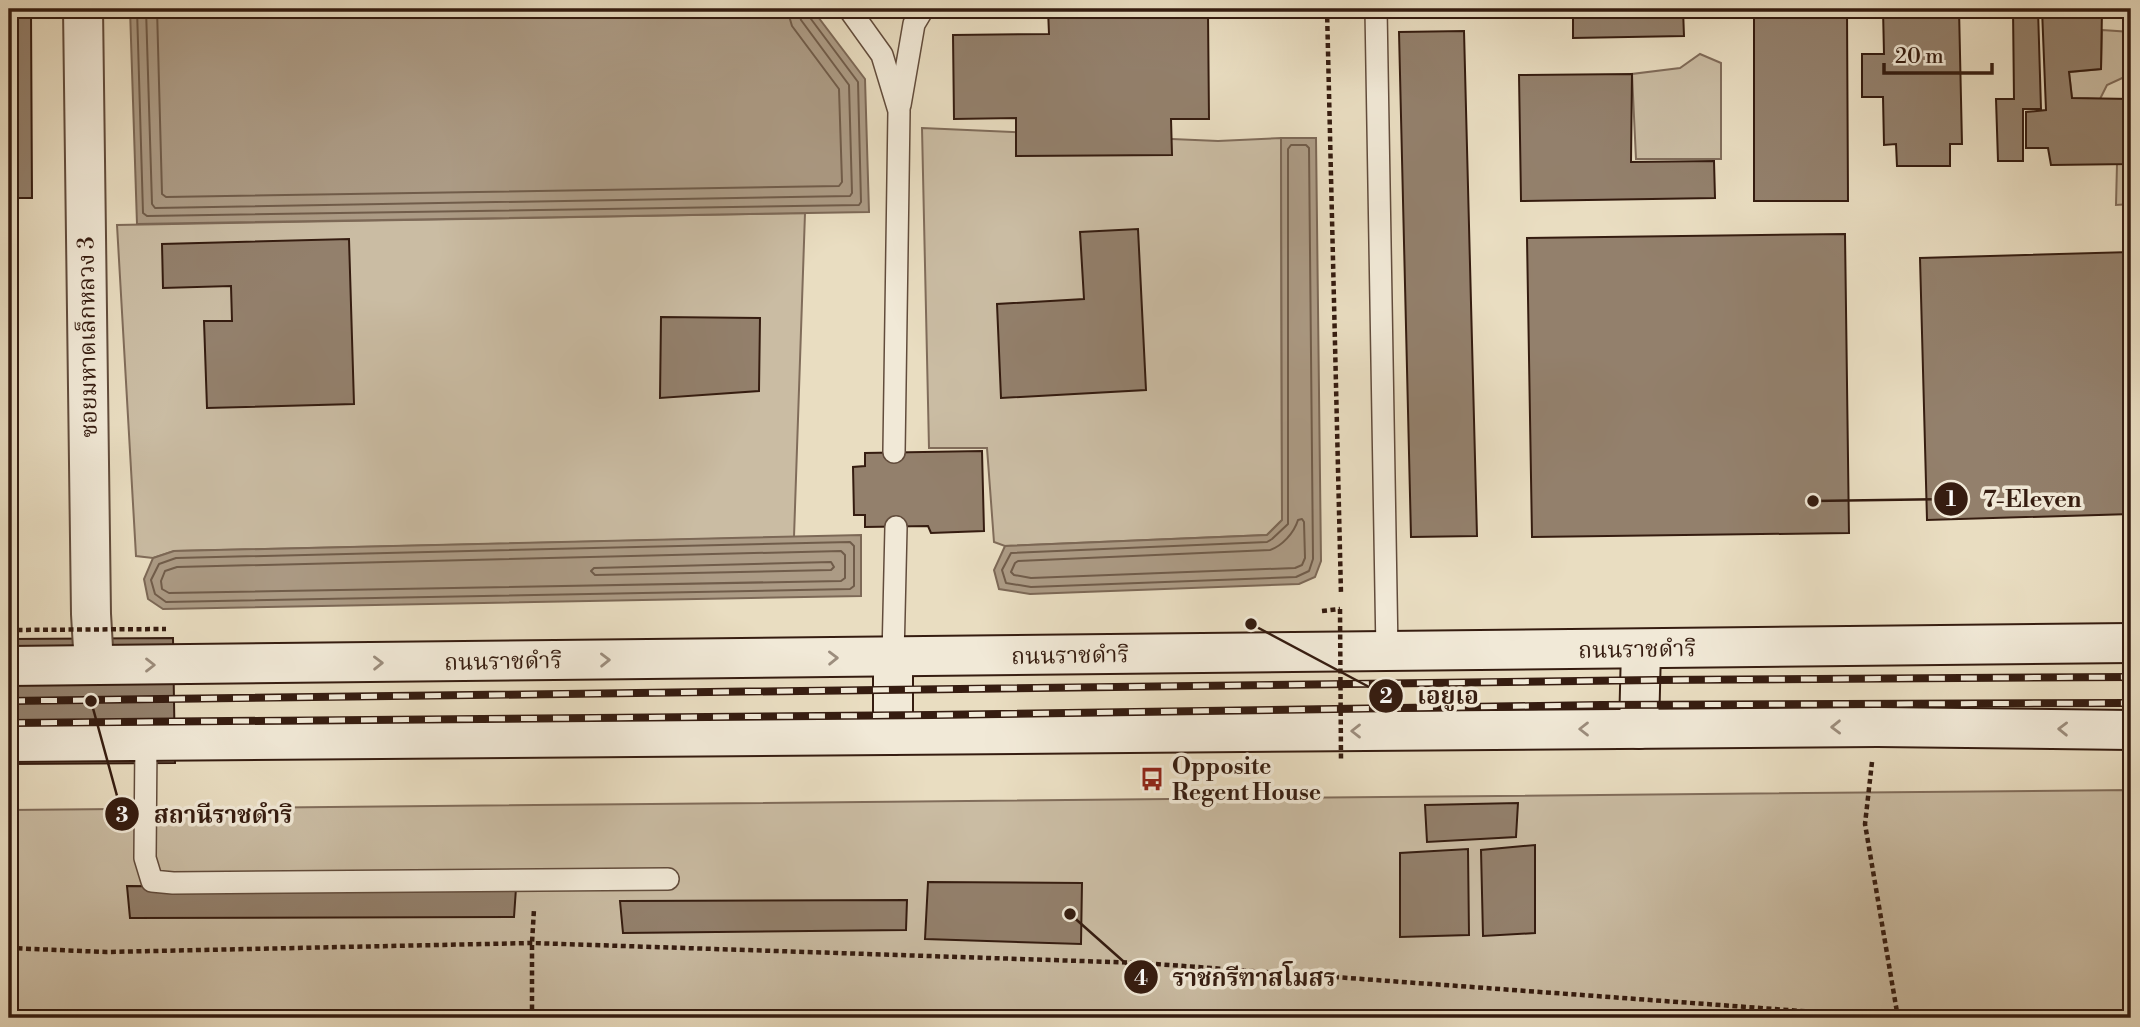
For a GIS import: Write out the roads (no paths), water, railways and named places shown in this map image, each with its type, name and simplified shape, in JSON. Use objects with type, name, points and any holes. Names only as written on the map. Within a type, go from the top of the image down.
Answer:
[{"type":"main road","name":"ซอยมหาดเล็กหลวง 3","points":[[83,9],[91,614],[94,665]]},
{"type":"main road","name":"ถนนราชดำริ","points":[[9,666],[2131,643]]},
{"type":"main road","points":[[1639,729],[1641,649]]},
{"type":"main road","points":[[893,657],[893,735]]},
{"type":"main road","points":[[9,742],[1877,727],[2131,730]]},
{"type":"lane","points":[[849,9],[882,55],[900,111]]},
{"type":"lane","points":[[894,452],[900,111],[914,24],[923,9]]},
{"type":"lane","points":[[1376,9],[1387,652]]},
{"type":"lane","points":[[893,657],[896,527]]},
{"type":"lane","points":[[146,741],[145,858],[152,881],[187,883],[668,879]]},
{"type":"water","points":[[130,9],[812,9],[865,79],[869,212],[137,224]]},
{"type":"water","points":[[1281,138],[1316,138],[1321,561],[1315,577],[1299,584],[1030,594],[999,589],[994,570],[1005,546],[1267,535],[1282,520]]},
{"type":"water","points":[[861,535],[861,596],[163,609],[148,599],[144,579],[153,558],[174,551]]},
{"type":"railway","points":[[9,701],[1655,680],[2131,677]]},
{"type":"railway","points":[[9,723],[932,715],[1601,705],[2131,703]]},
{"type":"place","name":"7-Eleven","points":[[1813,501]]},
{"type":"place","name":"เอยูเอ","points":[[1251,624]]},
{"type":"place","name":"สถานีราชดำริ","points":[[91,701]]},
{"type":"place","name":"Opposite Regent House","points":[[1152,779]]},
{"type":"place","name":"ราชกรีฑาสโมสร","points":[[1070,914]]}]
